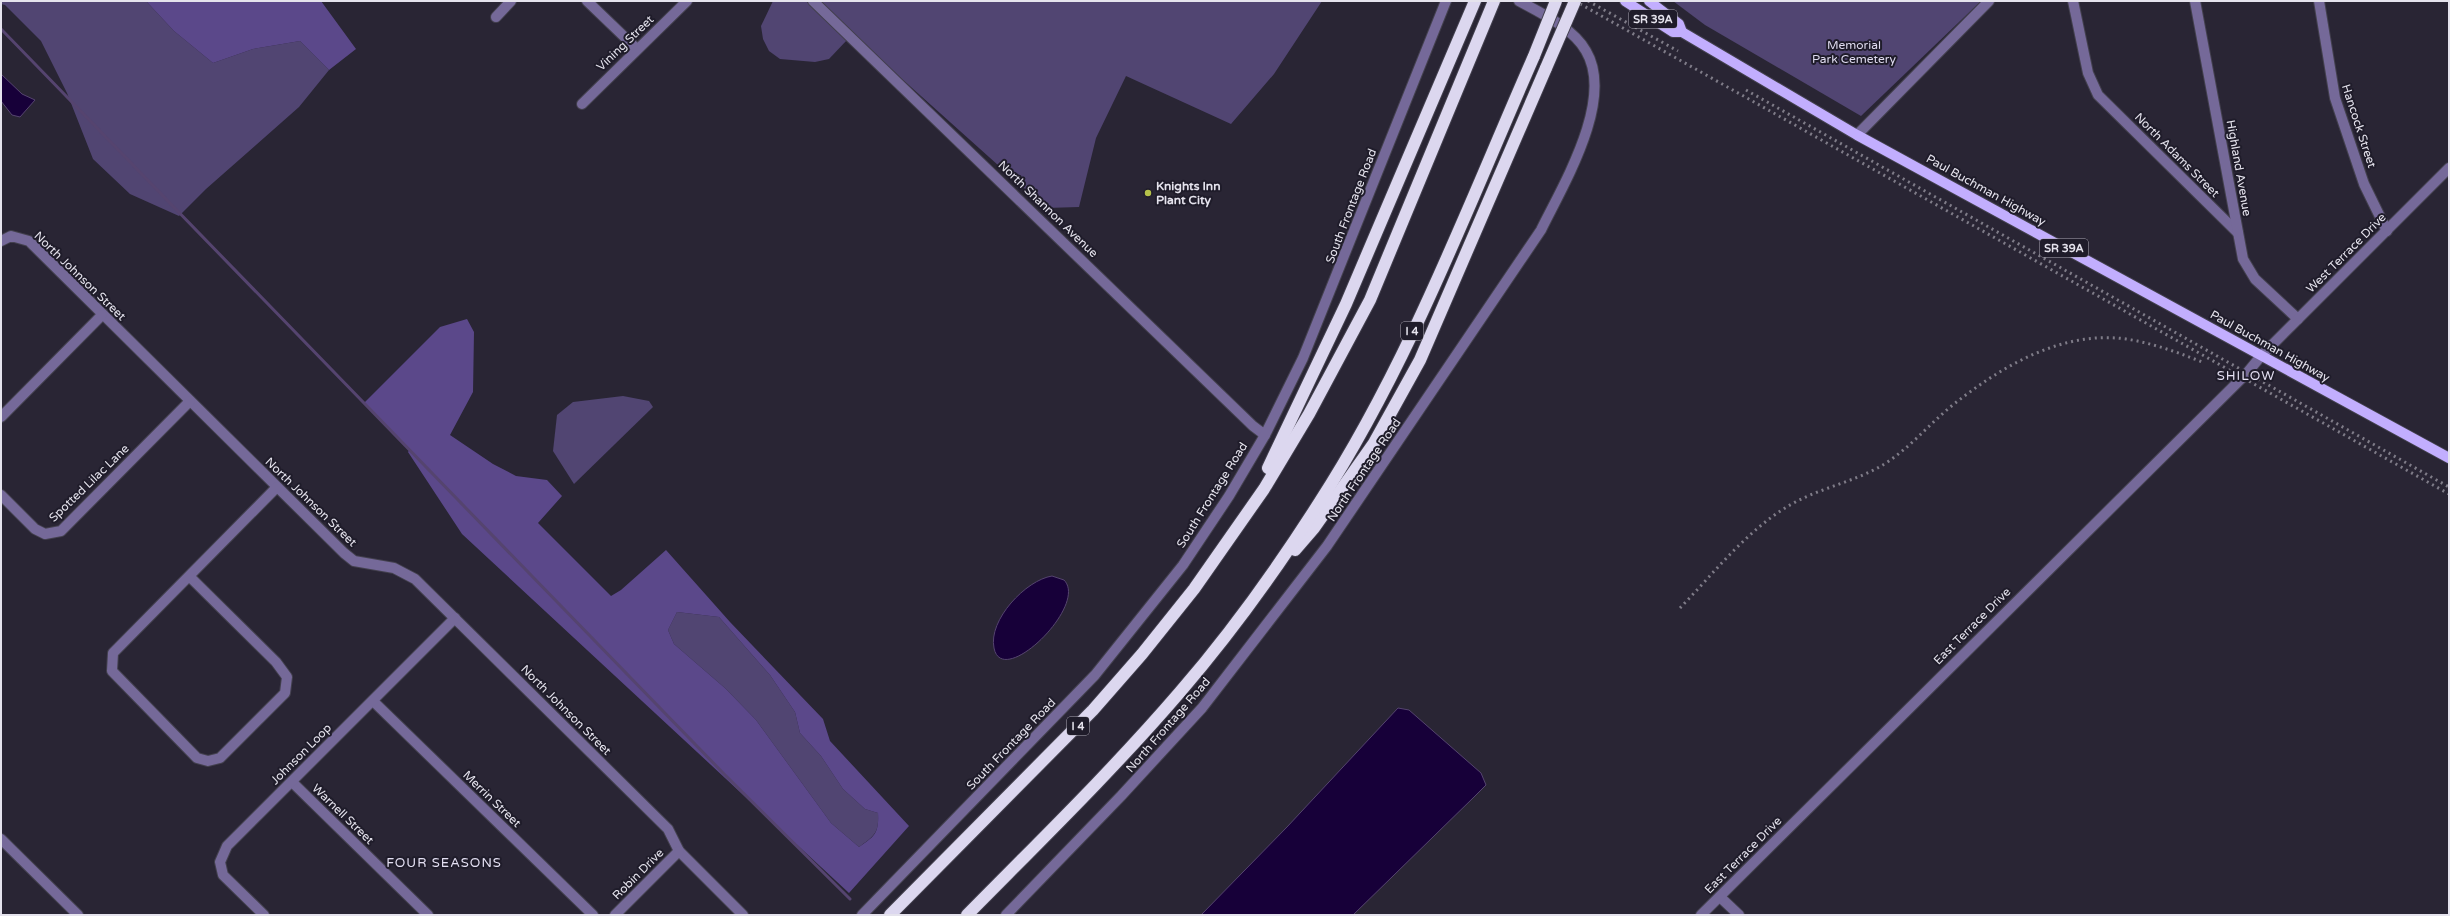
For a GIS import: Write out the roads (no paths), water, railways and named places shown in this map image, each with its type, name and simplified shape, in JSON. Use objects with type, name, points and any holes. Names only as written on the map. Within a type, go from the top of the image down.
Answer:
[{"type":"highway","points":[[1244,518],[1346,304],[1475,1]]},
{"type":"highway","name":"I 4","points":[[890,915],[1093,710],[1142,654],[1194,589],[1244,518],[1309,414],[1370,300],[1494,1]]},
{"type":"highway","name":"I 4","points":[[967,915],[1134,744],[1199,669],[1260,590],[1320,501],[1387,384],[1429,295],[1534,56],[1556,1]]},
{"type":"highway","points":[[1260,590],[1314,528],[1370,449],[1398,403],[1420,360],[1575,1]]},
{"type":"main road","name":"Paul Buchman Highway","points":[[1625,1],[1673,32],[1682,32],[1857,135],[2449,458]]},
{"type":"main road","name":"Paul Buchman Highway","points":[[1649,1],[1679,24],[1682,32]]},
{"type":"street","points":[[496,17],[511,1]]},
{"type":"street","points":[[587,1],[638,49]]},
{"type":"street","name":"Vining Street","points":[[582,104],[687,1]]},
{"type":"street","name":"North Shannon Avenue","points":[[813,1],[1253,426],[1265,434]]},
{"type":"street","name":"South Frontage Road","points":[[862,915],[1095,675],[1183,564],[1229,496],[1285,397],[1323,311],[1446,1]]},
{"type":"street","name":"North Frontage Road","points":[[1006,915],[1121,796],[1207,702],[1349,516],[1541,230],[1566,180],[1584,134],[1594,99],[1596,82],[1593,67],[1586,50],[1572,34],[1519,1]]},
{"type":"street","points":[[1857,135],[1989,1]]},
{"type":"street","name":"North Adams Street","points":[[2073,1],[2088,73],[2098,95],[2238,233]]},
{"type":"street","name":"Highland Avenue","points":[[2195,1],[2243,259],[2255,279],[2298,319]]},
{"type":"street","name":"Hancock Street","points":[[2320,1],[2334,98],[2364,184],[2387,231]]},
{"type":"street","name":"West Terrace Drive","points":[[2261,356],[2449,168]]},
{"type":"street","name":"North Johnson Street","points":[[1,241],[11,236],[29,241],[102,315],[354,561],[394,568],[415,579],[668,829],[679,851],[743,915]]},
{"type":"street","points":[[1,417],[102,315]]},
{"type":"street","name":"East Terrace Drive","points":[[1701,915],[2247,373],[2261,356]]},
{"type":"street","name":"Spotted Lilac Lane","points":[[1,495],[35,529],[44,534],[61,531],[190,401]]},
{"type":"street","points":[[189,576],[276,662],[287,677],[285,693],[220,758],[208,761],[197,758],[112,671],[113,653],[189,576],[277,487]]},
{"type":"street","name":"Johnson Loop","points":[[264,915],[223,875],[220,862],[227,846],[455,618]]},
{"type":"street","name":"Merrin Street","points":[[373,701],[593,915]]},
{"type":"street","name":"Warnell Street","points":[[292,782],[428,915]]},
{"type":"street","points":[[1,839],[78,915]]},
{"type":"street","name":"Robin Drive","points":[[615,915],[679,851]]},
{"type":"street","points":[[1720,897],[1739,915]]},
{"type":"waterway","points":[[1,29],[724,774],[850,899]]},
{"type":"railway","points":[[1575,1],[2449,494]]},
{"type":"railway","points":[[1588,1],[1678,51]]},
{"type":"railway","points":[[1746,90],[2449,487]]},
{"type":"railway","points":[[1680,608],[1745,539],[1774,515],[1802,499],[1875,470],[1904,449],[1945,411],[1972,390],[2012,365],[2034,354],[2079,340],[2102,338],[2126,339],[2155,345],[2202,362]]},
{"type":"place","name":"Knights Inn Plant City","points":[[1148,193]]},
{"type":"district","name":"SHILOW","points":[[2246,375]]},
{"type":"district","name":"FOUR SEASONS","points":[[444,862]]},
{"type":"park label","name":"Memorial Park Cemetery","points":[[1854,52]]}]
